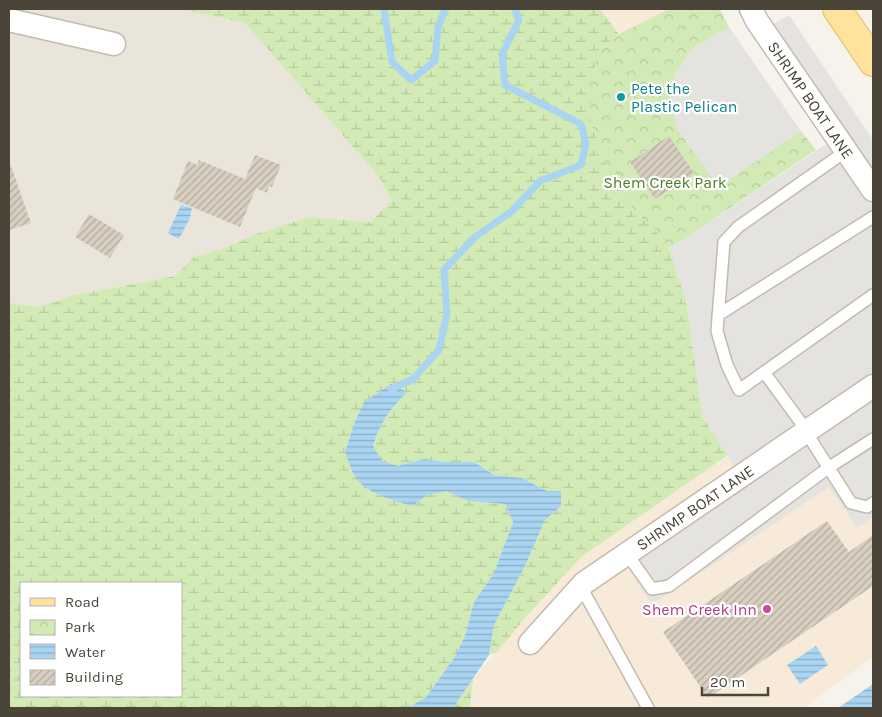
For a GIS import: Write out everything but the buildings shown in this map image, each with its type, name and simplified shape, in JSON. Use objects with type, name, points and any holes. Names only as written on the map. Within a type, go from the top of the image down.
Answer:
[{"type":"main road","points":[[837,9],[873,62]]},
{"type":"street","name":"SHRIMP BOAT LANE","points":[[751,9],[757,21],[873,190]]},
{"type":"street","points":[[9,20],[114,44]]},
{"type":"street","name":"SHRIMP BOAT LANE","points":[[530,643],[580,588],[873,386]]},
{"type":"lane","points":[[846,151],[738,227],[724,242],[717,331],[727,365],[739,390],[873,295]]},
{"type":"lane","points":[[718,315],[873,217]]},
{"type":"lane","points":[[764,372],[807,432],[851,503],[867,507],[873,503]]},
{"type":"lane","points":[[627,554],[652,589],[669,586],[828,468],[873,439]]},
{"type":"lane","points":[[580,588],[648,708]]},
{"type":"shaded area","points":[[9,9],[179,9],[245,23],[380,178],[392,201],[370,222],[309,217],[256,234],[221,249],[194,257],[175,276],[75,295],[38,307],[9,303]]},
{"type":"shaded area","points":[[600,9],[669,9],[619,34]]},
{"type":"shaded area","points":[[789,15],[873,140],[873,517],[857,528],[829,487],[652,605],[615,549],[736,468],[703,418],[686,299],[669,249],[843,133],[771,26]]},
{"type":"shaded area","points":[[729,27],[801,131],[718,187],[677,129],[670,101],[675,73],[691,50]]},
{"type":"shaded area","points":[[873,361],[873,657],[803,708],[470,708],[473,679],[581,557],[691,480]]},
{"type":"green space","points":[[179,9],[600,9],[619,34],[598,53],[634,211],[653,227],[669,249],[686,299],[703,418],[728,455],[581,557],[496,653],[489,655],[494,625],[525,566],[545,520],[561,506],[560,491],[547,491],[522,478],[494,475],[474,462],[446,462],[424,459],[398,467],[382,461],[373,446],[386,417],[406,392],[364,402],[354,424],[345,452],[370,490],[384,497],[412,506],[428,495],[446,491],[468,501],[505,504],[513,522],[494,573],[474,602],[465,636],[454,658],[426,697],[408,708],[9,708],[9,303],[38,307],[75,295],[175,276],[194,257],[309,217],[370,222],[392,201],[380,178],[245,23]]},
{"type":"green space","name":"Shem Creek Park","points":[[669,9],[720,9],[729,27],[691,50],[718,187],[801,131],[816,150],[669,249],[653,227],[634,211],[599,151],[590,117],[591,81],[598,53],[619,34]]},
{"type":"green space","points":[[473,679],[470,708],[453,708]]},
{"type":"water","points":[[181,205],[192,208],[190,218],[179,239],[168,233]]},
{"type":"water","points":[[391,384],[407,392],[386,417],[373,446],[382,461],[398,466],[424,459],[446,462],[474,462],[494,475],[522,478],[547,491],[561,491],[561,506],[545,520],[525,566],[494,625],[489,655],[453,708],[408,708],[426,697],[454,658],[465,636],[474,602],[494,573],[513,522],[505,504],[468,501],[446,491],[428,495],[412,506],[381,496],[367,488],[356,478],[345,452],[354,424],[364,402]]},
{"type":"water","points":[[816,646],[828,665],[800,684],[787,665]]},
{"type":"water","points":[[873,684],[873,708],[838,708]]},
{"type":"waterway","points":[[384,9],[392,62],[411,80],[435,61],[438,28],[445,9]]},
{"type":"waterway","points":[[391,392],[396,387],[413,379],[439,350],[447,314],[444,270],[475,237],[512,211],[540,181],[581,165],[586,144],[581,124],[505,85],[502,54],[519,20],[515,9]]},
{"type":"place","name":"Pete the Plastic Pelican","points":[[621,97]]},
{"type":"place","name":"Shem Creek Inn","points":[[767,609]]}]
